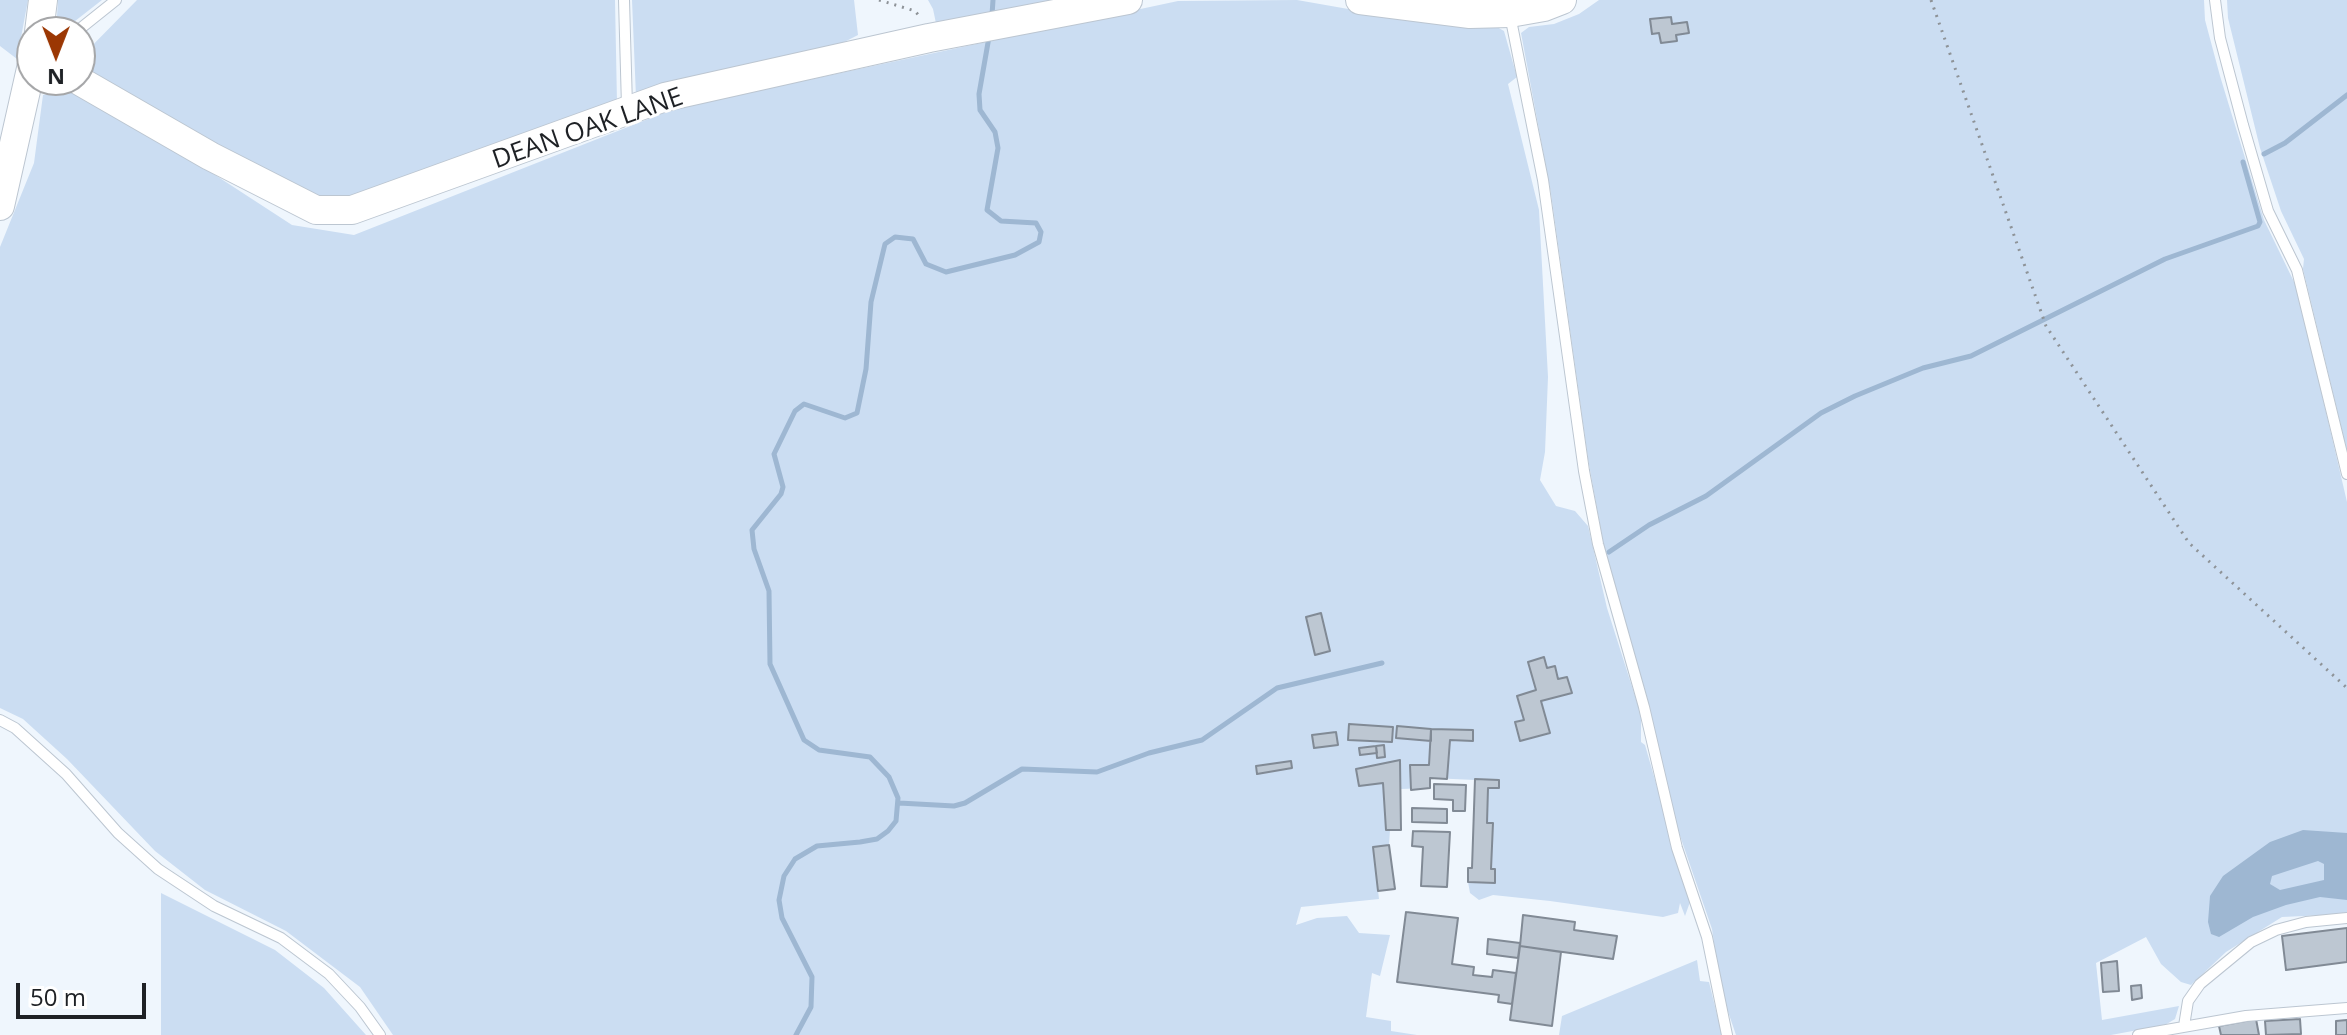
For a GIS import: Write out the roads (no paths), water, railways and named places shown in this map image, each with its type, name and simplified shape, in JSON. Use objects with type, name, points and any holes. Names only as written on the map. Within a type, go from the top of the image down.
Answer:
[{"type":"street","name":"DEAN OAK LANE","points":[[96,90],[210,156],[316,210],[352,210],[387,200],[665,97],[770,77],[929,38],[1128,0]]},
{"type":"street","points":[[1360,0],[1470,14],[1510,13],[1562,0]]},
{"type":"street","points":[[0,206],[25,96]]},
{"type":"lane","points":[[96,16],[116,0]]},
{"type":"lane","points":[[624,0],[627,111]]},
{"type":"lane","points":[[2215,0],[2220,38],[2268,211],[2297,270],[2347,474]]},
{"type":"lane","points":[[1510,13],[1546,195],[1584,471],[1598,544],[1644,707],[1677,848],[1707,937],[1727,1035]]},
{"type":"lane","points":[[0,720],[15,728],[66,774],[118,833],[158,869],[214,906],[281,938],[329,974],[360,1007],[380,1035]]},
{"type":"lane","points":[[2184,1026],[2188,1001],[2200,984],[2251,942],[2306,922],[2347,918]]},
{"type":"lane","points":[[2138,1035],[2246,1016],[2347,1008]]},
{"type":"waterway","points":[[992,15],[993,0]]},
{"type":"waterway","points":[[796,1035],[811,1007],[812,977],[782,918],[779,900],[784,876],[795,859],[817,846],[877,839],[896,821],[898,798],[889,777],[870,757],[819,750],[804,740],[770,664],[769,591],[754,549],[752,530],[781,494],[783,487],[774,454],[795,411],[804,404],[845,418],[857,413],[866,369],[871,302],[885,244],[895,237],[913,239],[926,264],[946,272],[1015,255],[1039,242],[1041,232],[1036,223],[1001,221],[987,210],[998,148],[995,132],[980,110],[979,94],[989,37]]},
{"type":"waterway","points":[[2264,154],[2285,143],[2347,95]]},
{"type":"waterway","points":[[1609,552],[1649,525],[1706,496],[1821,413],[1923,368],[1971,356],[2165,259],[2258,226],[2260,222],[2243,162]]},
{"type":"waterway","points":[[899,803],[954,806],[965,803],[1022,769],[1097,772],[1149,753],[1202,740],[1277,688],[1382,663]]}]
